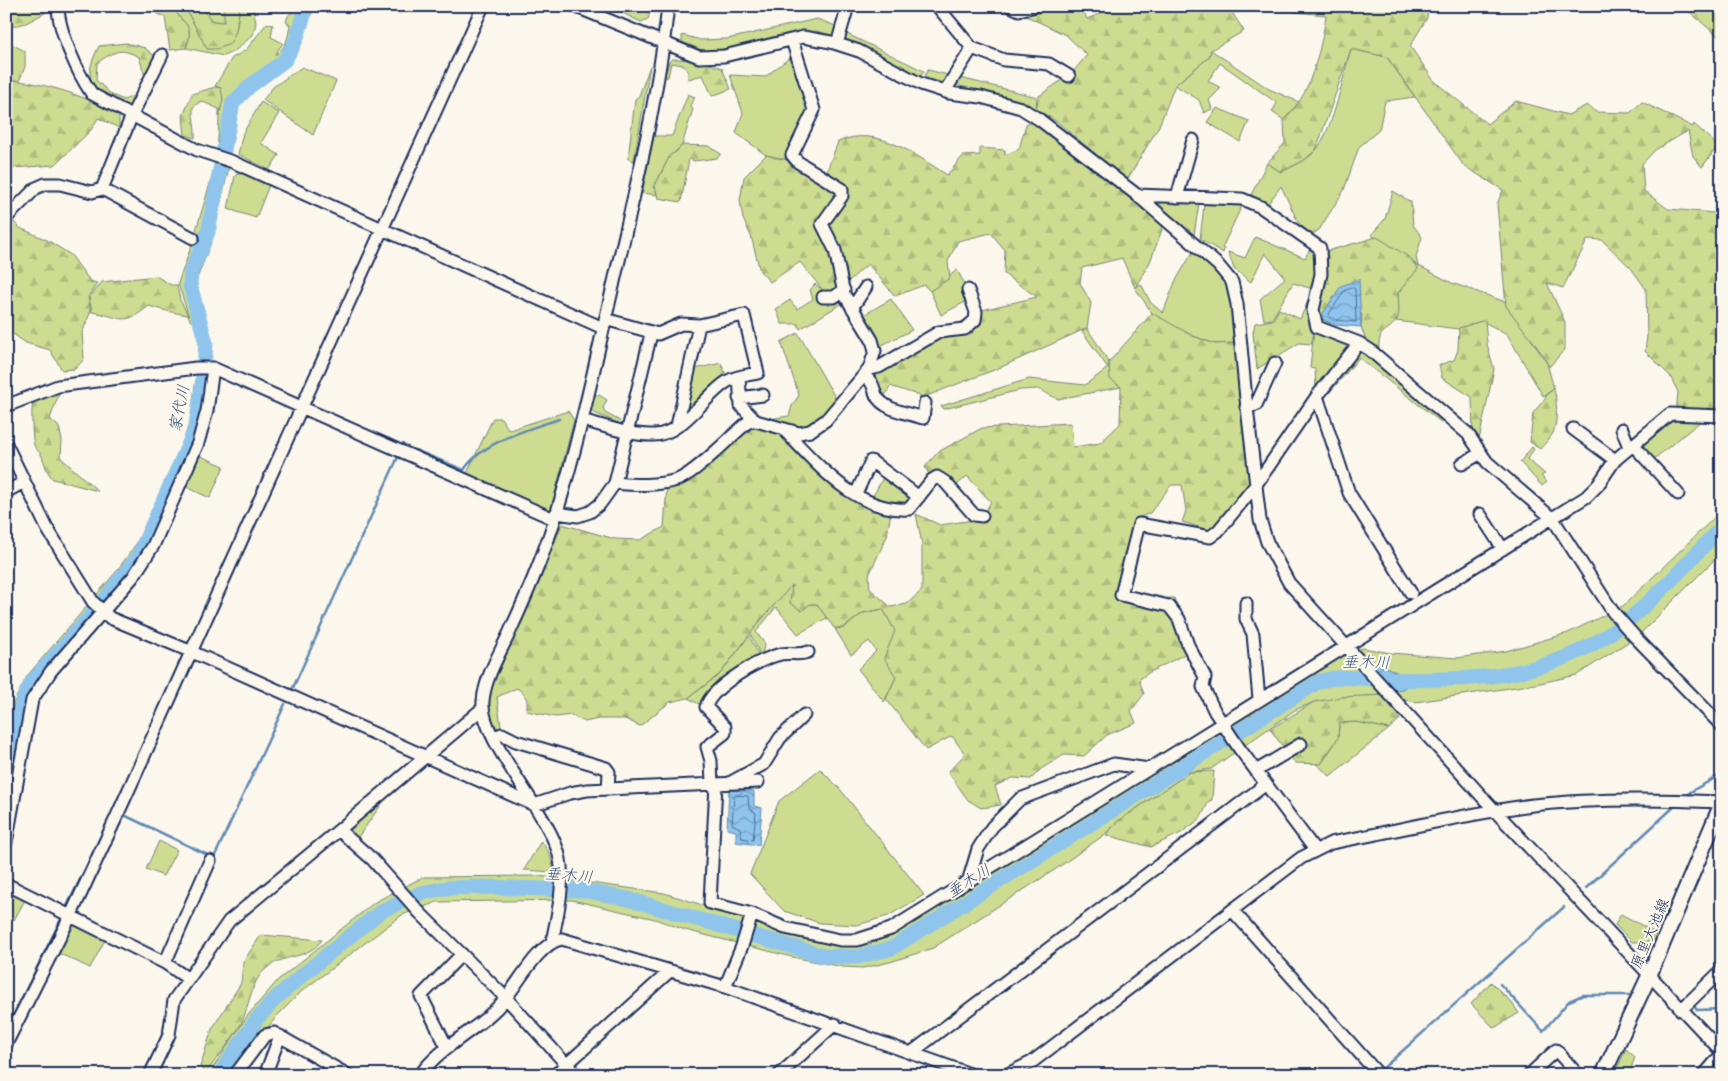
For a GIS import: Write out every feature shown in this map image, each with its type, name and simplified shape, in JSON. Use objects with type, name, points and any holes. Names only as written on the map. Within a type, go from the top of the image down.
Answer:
[{"type":"main road","name":"原里大池線","points":[[1603,1075],[1648,976],[1722,802]]},
{"type":"street","points":[[58,6],[65,39],[83,81],[92,94],[197,150],[223,158],[604,323],[651,334],[663,333],[681,324],[699,326],[744,315],[758,373],[729,380],[670,431],[655,436],[582,420]]},
{"type":"street","points":[[6,1044],[192,652],[483,6]]},
{"type":"street","points":[[574,6],[663,44],[699,57],[724,56],[803,37],[859,51],[921,84],[1021,108],[1040,120],[1138,195],[1218,265],[1232,282],[1237,304],[1246,408],[1260,520],[1276,563],[1289,583],[1496,812],[1722,1053],[1704,1075]]},
{"type":"street","points":[[420,1075],[447,1047],[484,1021],[506,998],[552,942],[559,903],[561,875],[558,852],[534,805],[485,720],[483,708],[487,684],[525,598],[555,516],[582,420],[631,206],[663,44],[668,6]]},
{"type":"street","points":[[837,44],[848,6]]},
{"type":"street","points":[[937,6],[972,48],[1004,60],[1049,64],[1069,76]]},
{"type":"street","points":[[1010,6],[1019,10],[1036,6]]},
{"type":"street","points":[[739,377],[741,406],[756,421],[785,431],[799,433],[818,426],[826,420],[867,372],[875,351],[872,340],[852,308],[844,290],[835,250],[822,224],[842,196],[842,189],[798,162],[792,155],[814,110],[792,40]]},
{"type":"street","points":[[945,91],[972,48]]},
{"type":"street","points":[[102,189],[132,115],[162,56]]},
{"type":"street","points":[[1177,196],[1193,140]]},
{"type":"street","points":[[6,218],[36,188],[45,184],[60,184],[92,192],[102,189],[193,238]]},
{"type":"street","points":[[1138,195],[1242,199],[1261,207],[1320,248],[1321,274],[1313,310],[1316,327],[1359,343],[1370,350],[1468,434],[1488,462],[1553,519],[1613,612],[1635,638],[1722,726]]},
{"type":"street","points":[[852,308],[866,287]]},
{"type":"street","points":[[823,297],[834,297],[844,290]]},
{"type":"street","points":[[867,372],[939,332],[965,329],[975,320],[976,312],[968,290]]},
{"type":"street","points":[[677,426],[699,326]]},
{"type":"street","points":[[6,406],[58,386],[206,368],[302,407],[555,516],[578,516],[590,512],[600,504],[615,483],[651,334]]},
{"type":"street","points":[[1314,850],[1238,748],[1224,726],[1203,688],[1205,677],[1188,645],[1179,620],[1170,606],[1121,595],[1136,527],[1140,523],[1210,537],[1218,531],[1255,486],[1317,396],[1359,343]]},
{"type":"street","points":[[1246,408],[1256,405],[1275,363]]},
{"type":"street","points":[[6,843],[32,700],[51,671],[99,608],[141,565],[163,524],[198,443],[207,412],[206,368]]},
{"type":"street","points":[[867,372],[874,384],[877,396],[884,405],[923,418],[926,403]]},
{"type":"street","points":[[739,398],[763,395]]},
{"type":"street","points":[[1317,396],[1349,493],[1362,517],[1411,593]]},
{"type":"street","points":[[808,652],[802,654],[781,654],[762,661],[714,692],[706,707],[725,727],[725,733],[707,747],[714,784],[710,903],[785,928],[840,940],[857,940],[891,929],[1149,769],[1224,726],[1259,699],[1553,519],[1586,497],[1598,485],[1615,460],[1670,414],[1722,416]]},
{"type":"street","points":[[615,483],[644,485],[677,480],[693,472],[748,422],[756,421]]},
{"type":"street","points":[[1573,429],[1615,460]]},
{"type":"street","points":[[1622,429],[1631,446],[1678,494]]},
{"type":"street","points":[[785,431],[826,474],[856,494],[880,506],[898,510],[909,509],[932,480],[937,478],[945,482],[974,515],[982,516]]},
{"type":"street","points":[[6,444],[47,528],[99,608],[192,652],[534,805],[570,793],[608,789],[758,782]]},
{"type":"street","points":[[1462,464],[1481,453]]},
{"type":"street","points":[[856,494],[871,461],[919,497]]},
{"type":"street","points":[[6,492],[24,482]]},
{"type":"street","points":[[1480,514],[1503,549]]},
{"type":"street","points":[[1246,603],[1246,619],[1253,634],[1259,699]]},
{"type":"street","points":[[150,1075],[168,1035],[174,1000],[187,978],[229,921],[483,708]]},
{"type":"street","points":[[730,783],[764,764],[780,738],[804,715]]},
{"type":"street","points":[[494,737],[502,734],[606,768],[609,772],[608,789]]},
{"type":"street","points":[[1256,771],[1301,744]]},
{"type":"street","points":[[968,882],[978,848],[992,827],[1020,800],[1114,764],[1149,769]]},
{"type":"street","points":[[911,1053],[1266,784]]},
{"type":"street","points":[[1006,1075],[1032,1062],[1232,910],[1314,850],[1331,843],[1531,806],[1594,800],[1722,802]]},
{"type":"street","points":[[339,830],[372,859],[420,913],[506,998],[576,1075]]},
{"type":"street","points":[[165,963],[210,861]]},
{"type":"street","points":[[6,884],[66,916],[165,963],[187,978]]},
{"type":"street","points":[[1232,910],[1376,1072]]},
{"type":"street","points":[[725,987],[742,946],[751,917]]},
{"type":"street","points":[[552,942],[568,940],[725,987],[835,1024],[973,1075]]},
{"type":"street","points":[[447,1047],[421,996],[462,954]]},
{"type":"street","points":[[555,1075],[670,970]]},
{"type":"street","points":[[1681,1010],[1722,970]]},
{"type":"street","points":[[779,1075],[835,1024]]},
{"type":"street","points":[[234,1075],[265,1035],[274,1033],[348,1075]]},
{"type":"street","points":[[265,1075],[280,1036]]},
{"type":"street","points":[[1529,1075],[1556,1050],[1578,1075]]},
{"type":"green space","points":[[6,6],[38,6],[45,13],[26,23],[6,28]]},
{"type":"green space","points":[[141,6],[175,6],[176,12],[188,27],[189,39],[186,48],[170,50],[165,17]]},
{"type":"green space","points":[[175,6],[190,6],[187,11],[208,49],[236,31],[240,6],[253,6],[256,23],[253,35],[236,50],[224,56],[186,48],[189,39],[188,27],[176,12]]},
{"type":"green space","points":[[190,6],[200,6],[212,21],[224,22],[224,6],[240,6],[236,31],[230,44],[217,49],[207,49],[187,11]]},
{"type":"green space","points":[[201,6],[224,6],[225,22],[212,21]]},
{"type":"green space","points":[[297,6],[311,6],[298,52],[273,77],[237,102],[230,121],[228,156],[217,154],[221,88],[215,86],[232,58],[246,50],[267,23],[273,25],[271,37],[283,43],[275,55],[279,52],[286,42],[288,34],[290,25],[286,22],[288,16]]},
{"type":"green space","points":[[608,6],[652,6],[648,19],[641,22]]},
{"type":"green space","points":[[1037,6],[1081,6],[1087,19],[1111,9],[1112,6],[1428,6],[1427,18],[1410,46],[1434,81],[1487,124],[1516,101],[1568,115],[1587,105],[1596,112],[1630,113],[1642,102],[1693,127],[1694,124],[1718,146],[1702,167],[1693,156],[1688,131],[1655,150],[1642,164],[1644,191],[1668,209],[1714,213],[1722,218],[1722,414],[1676,414],[1678,392],[1670,376],[1645,351],[1647,336],[1646,289],[1631,268],[1602,240],[1588,239],[1563,288],[1547,283],[1565,322],[1565,349],[1549,367],[1543,355],[1506,306],[1497,204],[1503,190],[1464,166],[1387,57],[1351,49],[1316,150],[1303,161],[1281,172],[1267,163],[1285,143],[1284,120],[1299,102],[1309,83],[1320,48],[1326,15],[1244,7],[1233,14],[1244,31],[1211,50],[1209,57],[1175,85],[1159,126],[1127,180],[1056,121],[1036,109],[1039,96],[1072,73],[1087,55],[1066,35],[1018,12]]},
{"type":"green space","points":[[1683,6],[1722,6],[1722,40]]},
{"type":"green space","points":[[817,19],[836,26],[841,31],[924,71],[920,77],[873,52],[839,37],[816,31],[707,52],[682,42],[682,35],[701,40],[727,39]]},
{"type":"green space","points":[[126,43],[145,48],[157,58],[145,76],[139,57],[127,52],[113,53],[97,63],[96,80],[112,95],[124,100],[135,95],[140,88],[132,104],[126,107],[106,96],[93,84],[90,69],[99,46]]},
{"type":"green space","points":[[11,44],[25,51],[25,67],[19,81],[6,80],[6,56],[12,54]]},
{"type":"green space","points":[[1351,49],[1387,57],[1415,97],[1385,101],[1379,130],[1359,147],[1344,190],[1319,230],[1311,235],[1298,222],[1281,186],[1267,205],[1250,197],[1267,163],[1281,172],[1305,160],[1317,149],[1329,127]]},
{"type":"green space","points":[[1211,50],[1269,89],[1299,102],[1284,120],[1272,112],[1277,103],[1220,63],[1208,81],[1221,88],[1209,100],[1212,109],[1204,113],[1199,100],[1175,85],[1209,57]]},
{"type":"green space","points":[[794,57],[814,110],[793,149],[800,163],[766,155],[736,133],[743,113],[730,75],[765,77],[788,59]]},
{"type":"green space","points":[[672,59],[697,61],[722,68],[731,89],[712,96],[703,75],[688,79],[688,71],[683,65],[671,63],[668,77],[664,78],[669,62]]},
{"type":"green space","points":[[650,66],[634,161],[628,159],[635,99],[639,96]]},
{"type":"green space","points":[[302,67],[336,81],[313,135],[263,100],[273,87]]},
{"type":"green space","points":[[928,70],[1037,97],[1036,109],[964,87],[923,78]]},
{"type":"green space","points":[[6,80],[59,89],[119,112],[119,128],[98,118],[91,130],[55,165],[13,168],[6,175]]},
{"type":"green space","points":[[215,87],[221,88],[223,100],[219,116],[219,109],[201,101],[193,107],[195,138],[185,135],[183,116],[192,94]]},
{"type":"green space","points":[[688,94],[695,97],[690,106],[693,109],[682,145],[669,158],[653,187],[658,195],[642,193],[654,136],[672,136]]},
{"type":"green space","points":[[261,102],[279,113],[261,143],[279,155],[269,170],[238,154],[243,133]]},
{"type":"green space","points":[[1217,108],[1249,121],[1240,142],[1207,122]]},
{"type":"green space","points":[[1037,122],[1104,173],[1159,221],[1163,227],[1150,262],[1135,288],[1122,258],[1082,268],[1080,283],[1091,303],[1087,328],[999,368],[924,397],[890,386],[883,400],[868,375],[982,310],[1037,297],[1004,274],[1005,250],[991,233],[958,241],[948,261],[950,278],[930,291],[924,285],[895,296],[868,264],[834,294],[826,294],[800,262],[770,282],[760,271],[751,236],[743,219],[740,200],[744,177],[766,155],[800,163],[824,178],[838,142],[852,137],[881,139],[895,144],[947,175],[963,156],[980,155],[980,148],[1005,150],[1005,155],[1019,149],[1026,124]]},
{"type":"green space","points":[[682,145],[709,146],[721,154],[717,158],[694,161],[689,159],[681,202],[658,198],[655,186],[670,155],[676,152]]},
{"type":"green space","points":[[217,160],[229,167],[212,240],[196,281],[209,330],[202,330],[210,333],[209,367],[198,439],[141,562],[30,698],[6,830],[6,746],[13,704],[27,676],[116,572],[136,544],[181,447],[191,418],[200,345],[198,328],[190,320],[178,283],[191,247]]},
{"type":"green space","points":[[239,172],[269,185],[256,218],[228,209],[235,176]]},
{"type":"green space","points":[[1393,191],[1411,202],[1413,225],[1422,237],[1416,257],[1418,266],[1371,235],[1385,219]]},
{"type":"green space","points":[[1205,197],[1244,201],[1222,248],[1224,249],[1223,253],[1200,239]]},
{"type":"green space","points":[[1156,202],[1199,203],[1194,235]]},
{"type":"green space","points":[[6,214],[20,228],[47,240],[71,255],[90,281],[97,283],[88,297],[91,311],[82,333],[84,359],[75,369],[62,370],[50,350],[26,343],[6,329]]},
{"type":"green space","points":[[1255,237],[1305,258],[1312,245],[1319,249],[1316,290],[1293,283],[1272,319],[1264,320],[1260,299],[1285,278],[1265,253],[1251,282],[1234,269],[1228,252],[1245,258]]},
{"type":"green space","points":[[1377,237],[1410,258],[1418,269],[1398,293],[1398,318],[1381,335],[1379,350],[1367,343],[1361,327],[1362,315],[1341,286],[1320,318],[1330,323],[1329,330],[1314,329],[1312,344],[1299,343],[1257,369],[1253,333],[1255,323],[1273,320],[1279,309],[1300,319],[1313,290],[1323,276],[1327,251]]},
{"type":"green space","points":[[1194,250],[1215,269],[1228,286],[1236,343],[1215,344],[1193,336],[1163,321],[1152,313],[1135,288],[1141,284],[1151,303],[1163,313],[1175,282]]},
{"type":"green space","points":[[1419,266],[1452,283],[1506,302],[1547,363],[1554,389],[1543,396],[1507,334],[1482,321],[1458,329],[1396,321],[1398,293]]},
{"type":"green space","points":[[957,270],[968,290],[965,302],[941,315],[930,291]]},
{"type":"green space","points":[[156,276],[171,285],[177,285],[180,300],[188,315],[149,306],[127,319],[92,312],[89,298],[102,282]]},
{"type":"green space","points":[[815,284],[826,292],[846,301],[800,329],[798,324],[782,324],[776,309],[790,300],[797,309],[813,299],[810,290]]},
{"type":"green space","points":[[891,299],[912,330],[874,349],[862,316]]},
{"type":"green space","points":[[1152,313],[1193,336],[1215,344],[1236,343],[1251,483],[1232,509],[1209,530],[1182,522],[1186,511],[1182,485],[1171,485],[1150,513],[1136,519],[1126,600],[1174,598],[1185,635],[1185,654],[1148,673],[1139,680],[1144,694],[1131,711],[1136,723],[1107,735],[1084,756],[1064,755],[1041,769],[1031,779],[1012,778],[995,786],[1001,805],[981,808],[968,800],[948,772],[965,754],[952,736],[926,750],[886,699],[896,677],[884,658],[895,631],[883,609],[863,613],[843,628],[834,628],[817,604],[810,604],[802,611],[790,603],[792,585],[760,621],[720,674],[688,698],[670,702],[640,726],[625,719],[598,719],[585,722],[571,715],[556,717],[526,711],[526,698],[517,688],[497,697],[501,727],[497,728],[491,720],[487,699],[562,524],[615,539],[640,540],[664,527],[667,485],[692,479],[707,463],[754,427],[781,434],[800,456],[831,483],[871,511],[891,512],[887,536],[869,575],[870,589],[891,607],[907,604],[922,590],[922,544],[916,514],[940,525],[980,519],[991,502],[967,476],[954,488],[932,480],[925,467],[938,452],[982,428],[1071,423],[1073,447],[1100,443],[1120,424],[1121,387],[1110,379],[1109,362]]},
{"type":"green space","points":[[1485,320],[1487,344],[1494,369],[1479,440],[1473,435],[1472,397],[1442,378],[1439,365],[1454,360],[1458,350],[1459,328]]},
{"type":"green space","points":[[1087,328],[1109,362],[1108,368],[1082,331]]},
{"type":"green space","points":[[1314,329],[1349,342],[1350,350],[1316,390],[1315,369],[1310,368]]},
{"type":"green space","points":[[798,333],[839,404],[802,432],[756,421],[789,416],[792,406],[799,395],[781,342]]},
{"type":"green space","points":[[1361,344],[1449,418],[1442,423],[1359,358],[1325,398],[1322,393]]},
{"type":"green space","points":[[721,363],[726,376],[685,415],[695,369]]},
{"type":"green space","points":[[1108,368],[1121,387],[1058,399],[1038,389],[1020,390],[944,409],[941,406],[1029,379],[1085,385]]},
{"type":"green space","points":[[61,388],[50,419],[59,427],[62,440],[61,458],[98,491],[53,479],[35,446],[32,423],[33,402],[42,394]]},
{"type":"green space","points":[[1554,389],[1556,399],[1555,428],[1540,449],[1530,442],[1533,413],[1547,394]]},
{"type":"green space","points":[[594,395],[599,395],[607,400],[603,408],[605,413],[620,421],[618,423],[590,411]]},
{"type":"green space","points":[[568,411],[574,420],[550,513],[466,475],[493,418],[501,418],[509,430]]},
{"type":"green space","points":[[1670,414],[1697,417],[1701,421],[1649,463],[1634,445]]},
{"type":"green space","points":[[1532,447],[1534,449],[1527,459],[1545,474],[1541,476],[1547,482],[1542,486],[1520,462]]},
{"type":"green space","points":[[198,455],[224,466],[210,498],[184,486]]},
{"type":"green space","points":[[885,474],[917,499],[912,505],[871,500]]},
{"type":"green space","points":[[1722,510],[1722,552],[1639,635],[1577,675],[1536,684],[1416,702],[1385,696],[1314,702],[1295,710],[1211,769],[1190,772],[1118,821],[1104,835],[1056,869],[933,948],[890,962],[863,968],[843,967],[792,957],[685,930],[655,919],[572,900],[437,902],[402,915],[302,991],[276,1017],[232,1075],[208,1075],[248,1015],[278,980],[375,902],[423,877],[539,876],[664,893],[831,945],[884,932],[1340,653],[1363,648],[1391,653],[1457,658],[1506,651],[1568,633],[1623,606]]},
{"type":"green space","points":[[792,584],[810,604],[817,604],[827,618],[798,634],[776,607],[756,632],[765,644],[761,656],[750,633]]},
{"type":"green space","points":[[883,609],[896,632],[896,677],[884,702],[858,669],[876,651],[869,641],[851,655],[835,629],[844,628],[863,613]]},
{"type":"green space","points":[[749,636],[762,661],[704,707],[688,698],[720,674]]},
{"type":"green space","points":[[1384,695],[1392,701],[1400,719],[1389,729],[1357,722],[1339,723],[1338,738],[1321,764],[1295,763],[1270,729],[1314,702],[1341,697]]},
{"type":"green space","points":[[1357,722],[1389,729],[1330,776],[1315,763],[1321,764],[1331,749],[1338,735],[1339,723]]},
{"type":"green space","points":[[820,769],[840,789],[924,895],[888,916],[857,925],[820,923],[784,911],[750,874],[779,801]]},
{"type":"green space","points":[[1214,771],[1212,800],[1209,801],[1200,819],[1181,833],[1151,847],[1106,835],[1117,822],[1190,772]]},
{"type":"green space","points":[[388,795],[356,840],[348,832]]},
{"type":"green space","points":[[159,841],[177,850],[163,876],[146,869]]},
{"type":"green space","points":[[541,841],[550,855],[553,872],[524,870]]},
{"type":"green space","points":[[6,890],[25,900],[14,920],[6,916]]},
{"type":"green space","points":[[1621,914],[1656,933],[1654,942],[1632,942],[1615,925]]},
{"type":"green space","points":[[70,922],[105,940],[90,968],[56,952]]},
{"type":"green space","points":[[261,935],[322,940],[310,951],[275,963],[262,972],[254,985],[242,1022],[206,1073],[200,1067],[212,1029],[241,983],[243,962]]},
{"type":"green space","points":[[1491,982],[1512,1003],[1519,1013],[1494,1028],[1471,1004]]},
{"type":"green space","points":[[1626,1049],[1635,1057],[1629,1075],[1614,1075]]},
{"type":"water","points":[[1359,279],[1361,327],[1335,325],[1320,318],[1341,286]]},
{"type":"water","points":[[1373,664],[1379,664],[1401,674],[1433,675],[1432,679],[1415,679],[1403,689],[1395,690]]},
{"type":"water","points":[[729,790],[754,791],[754,806],[762,808],[759,845],[736,842],[736,831],[727,829]]},
{"type":"waterway","name":"家代川","points":[[6,800],[17,724],[25,695],[32,682],[102,603],[139,555],[195,430],[202,389],[206,343],[190,285],[191,272],[208,232],[233,103],[250,86],[285,60],[296,40],[307,6]]},
{"type":"waterway","points":[[415,450],[464,470],[472,460],[494,444],[520,432],[559,419]]},
{"type":"waterway","points":[[292,690],[398,457]]},
{"type":"waterway","name":"垂木川","points":[[219,1075],[257,1019],[275,999],[300,977],[381,911],[421,893],[446,888],[481,887],[581,890],[628,899],[824,956],[858,957],[892,948],[1318,682],[1336,678],[1423,680],[1489,676],[1533,668],[1576,653],[1630,619],[1722,527]]},
{"type":"waterway","points":[[124,815],[214,858],[285,704]]},
{"type":"waterway","points":[[1684,797],[1722,773]]},
{"type":"waterway","points":[[1586,888],[1677,804]]},
{"type":"waterway","points":[[65,910],[114,810]]},
{"type":"waterway","points":[[1381,1070],[1564,907]]},
{"type":"waterway","points":[[6,1030],[63,915]]},
{"type":"waterway","points":[[1500,984],[1543,1031],[1569,1001],[1583,995],[1630,995]]},
{"type":"waterway","points":[[1694,1006],[1697,1010],[1722,1009]]}]
